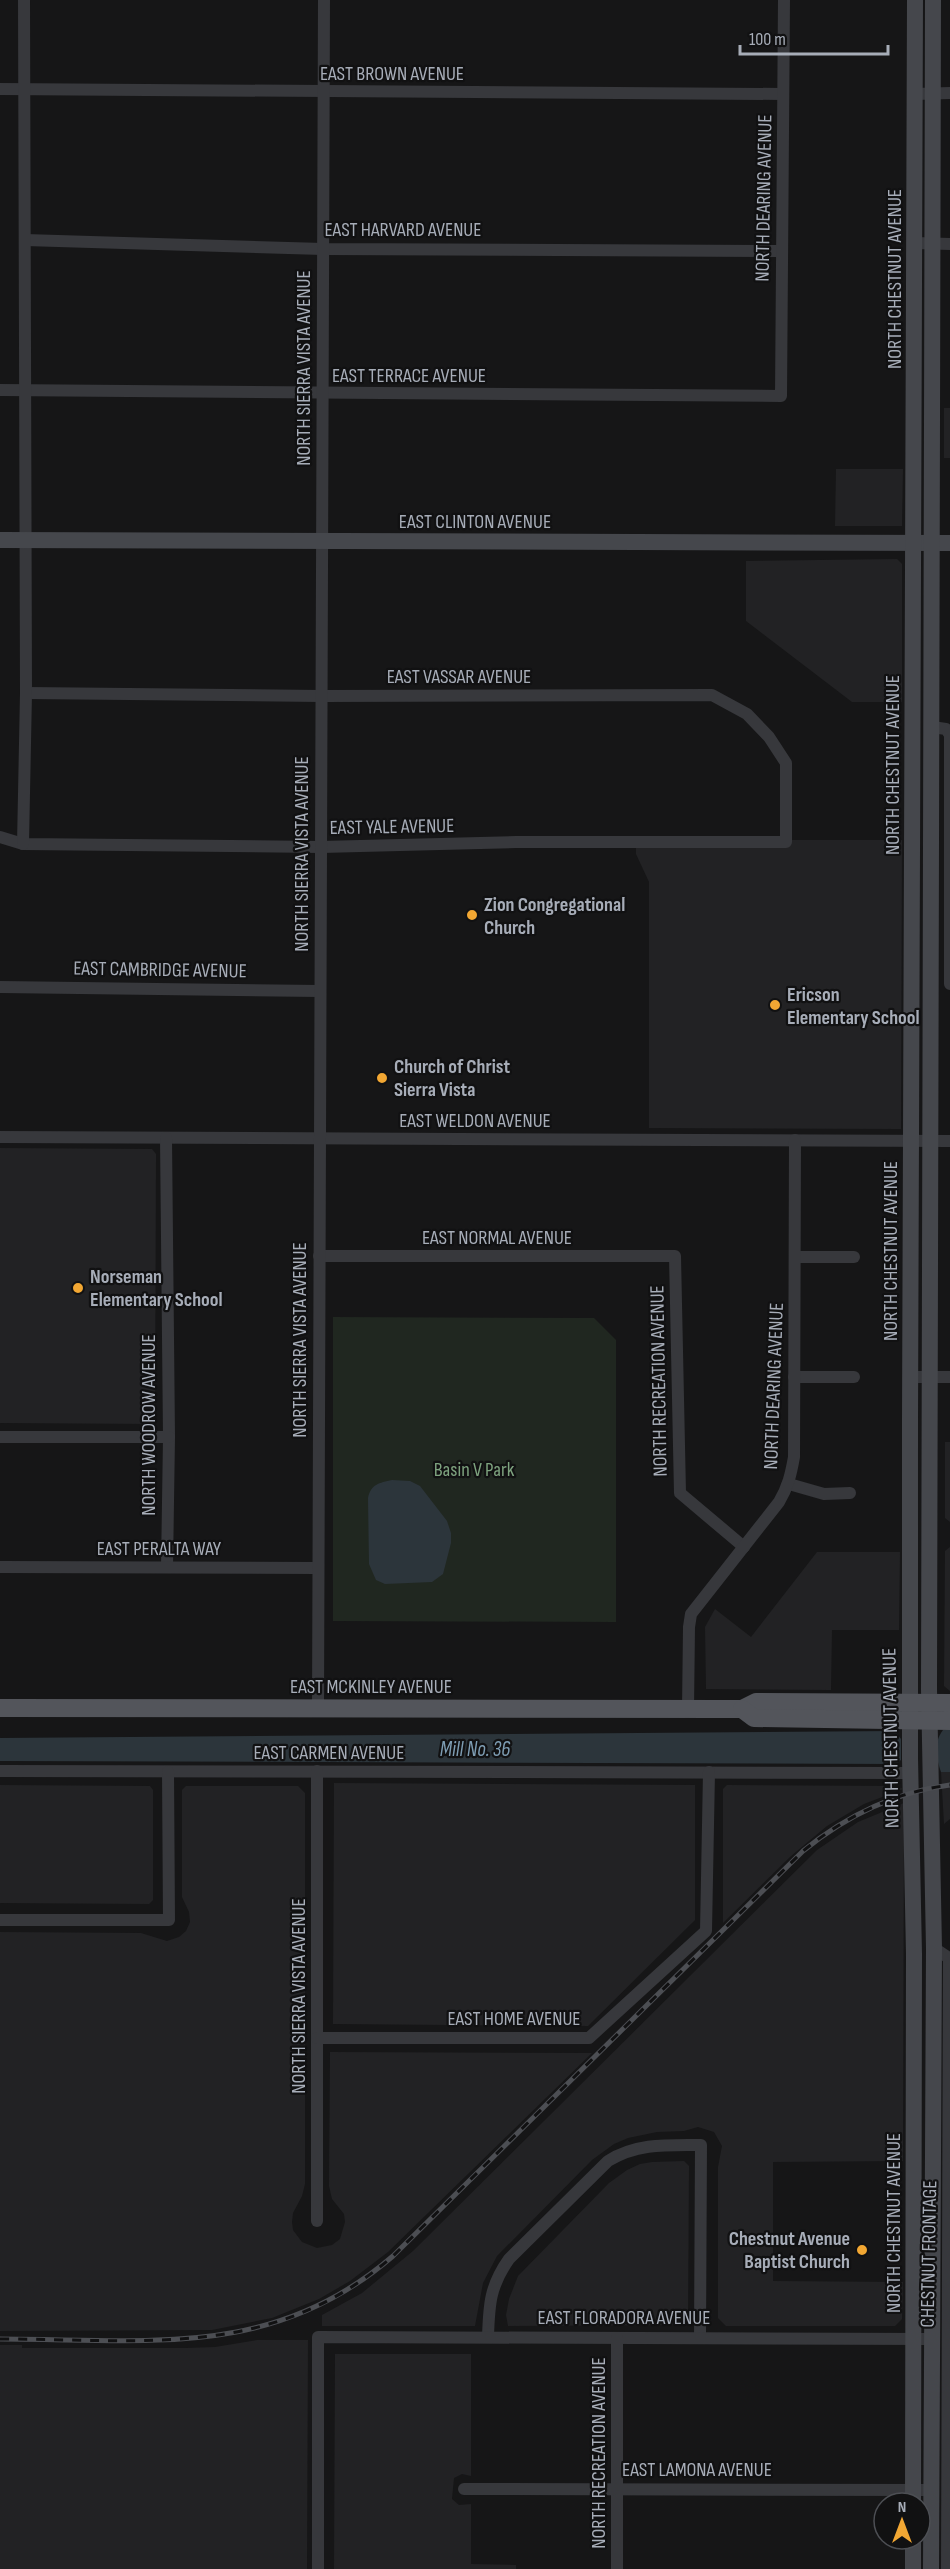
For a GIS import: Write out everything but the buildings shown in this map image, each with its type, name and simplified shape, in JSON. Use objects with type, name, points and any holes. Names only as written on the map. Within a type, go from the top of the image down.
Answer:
[{"type":"main road","name":"NORTH CHESTNUT AVENUE","points":[[915,0],[910,1420],[921,1717],[929,1759],[934,1948],[933,2011],[944,2120],[931,2339],[931,2569]]},
{"type":"main road","name":"NORTH CHESTNUT AVENUE","points":[[913,2491],[914,1954],[910,1739],[921,1717],[930,1534],[932,543],[941,244],[942,93],[933,0]]},
{"type":"main road","name":"EAST CLINTON AVENUE","points":[[0,540],[950,543]]},
{"type":"main road","points":[[910,1420],[920,1460],[921,1526],[930,1534]]},
{"type":"main road","name":"EAST MCKINLEY AVENUE","points":[[0,1708],[742,1709],[756,1702],[950,1721]]},
{"type":"main road","name":"EAST MCKINLEY AVENUE","points":[[921,1717],[950,1703]]},
{"type":"main road","points":[[911,1766],[929,1798]]},
{"type":"main road","points":[[914,1954],[922,1958],[925,1963],[925,1994],[933,2011]]},
{"type":"main road","points":[[913,2551],[913,2569]]},
{"type":"street","points":[[23,844],[26,693],[23,390],[24,0]]},
{"type":"street","name":"NORTH SIERRA VISTA AVENUE","points":[[318,1708],[324,0]]},
{"type":"street","name":"NORTH DEARING AVENUE","points":[[781,396],[784,0]]},
{"type":"street","name":"EAST BROWN AVENUE","points":[[0,89],[783,94]]},
{"type":"street","points":[[915,94],[942,93]]},
{"type":"street","name":"EAST HARVARD AVENUE","points":[[25,240],[323,249],[781,251]]},
{"type":"street","points":[[915,243],[941,244]]},
{"type":"street","name":"EAST TERRACE AVENUE","points":[[0,390],[781,396]]},
{"type":"street","name":"EAST VASSAR AVENUE","points":[[26,693],[321,696],[712,695],[747,714],[769,737],[786,763],[786,842]]},
{"type":"street","name":"NORTH CHESTNUT AVENUE","points":[[932,727],[946,729],[950,735],[950,984]]},
{"type":"street","name":"EAST YALE AVENUE","points":[[0,837],[23,844],[321,847],[516,842],[786,842]]},
{"type":"street","points":[[913,926],[950,926]]},
{"type":"street","name":"EAST CAMBRIDGE AVENUE","points":[[0,987],[320,991]]},
{"type":"street","name":"EAST WELDON AVENUE","points":[[0,1137],[950,1141]]},
{"type":"street","name":"NORTH WOODROW AVENUE","points":[[166,1138],[169,1437],[167,1567]]},
{"type":"street","name":"NORTH DEARING AVENUE","points":[[688,1708],[691,1614],[779,1502],[789,1484],[794,1457],[795,1140]]},
{"type":"street","name":"EAST NORMAL AVENUE","points":[[319,1256],[675,1256]]},
{"type":"street","name":"NORTH RECREATION AVENUE","points":[[675,1256],[680,1493],[744,1547]]},
{"type":"street","points":[[795,1257],[854,1257]]},
{"type":"street","points":[[794,1377],[854,1377]]},
{"type":"street","points":[[910,1377],[950,1377]]},
{"type":"street","points":[[0,1437],[169,1437]]},
{"type":"street","points":[[789,1484],[824,1494],[850,1493]]},
{"type":"street","name":"EAST PERALTA WAY","points":[[0,1567],[318,1568]]},
{"type":"street","name":"EAST CARMEN AVENUE","points":[[0,1771],[709,1772],[911,1766]]},
{"type":"street","name":"NORTH SIERRA VISTA AVENUE","points":[[317,1771],[317,2221]]},
{"type":"street","points":[[0,1920],[169,1920],[168,1772]]},
{"type":"street","name":"EAST HOME AVENUE","points":[[317,2038],[589,2038],[706,1931],[709,1772]]},
{"type":"street","name":"CHESTNUT FRONTAGE","points":[[934,1948],[949,1958],[950,1997],[944,2120],[948,2391],[946,2569]]},
{"type":"street","points":[[914,2121],[944,2120]]},
{"type":"street","points":[[488,2337],[491,2290],[499,2274],[509,2259],[596,2170],[620,2153],[639,2147],[701,2145],[700,2337]]},
{"type":"street","name":"EAST FLORADORA AVENUE","points":[[318,2569],[318,2337],[931,2339]]},
{"type":"street","name":"NORTH RECREATION AVENUE","points":[[617,2338],[617,2569]]},
{"type":"street","name":"EAST LAMONA AVENUE","points":[[464,2489],[617,2489],[872,2495]]},
{"type":"shaded area","points":[[944,408],[950,408],[950,458],[944,458]]},
{"type":"shaded area","points":[[836,469],[903,469],[902,526],[835,526]]},
{"type":"shaded area","points":[[897,559],[902,564],[902,702],[852,702],[746,621],[746,561]]},
{"type":"shaded area","name":"Ericson Elementary School","points":[[636,840],[902,840],[901,1129],[649,1128],[649,882],[636,854]]},
{"type":"shaded area","name":"Norseman Elementary School","points":[[0,1148],[152,1149],[156,1154],[155,1424],[0,1423]]},
{"type":"shaded area","points":[[945,1442],[950,1442],[950,1522],[945,1518]]},
{"type":"shaded area","points":[[950,1547],[950,1691],[944,1686],[945,1551]]},
{"type":"shaded area","points":[[817,1552],[900,1552],[899,1630],[832,1630],[831,1690],[706,1689],[705,1627],[715,1609],[751,1637]]},
{"type":"shaded area","points":[[941,1772],[950,1772],[950,1819],[944,1824]]},
{"type":"shaded area","points":[[334,1783],[695,1785],[695,1920],[588,2026],[333,2024]]},
{"type":"shaded area","points":[[0,1785],[150,1786],[153,1790],[153,1900],[149,1904],[0,1903]]},
{"type":"shaded area","points":[[727,1785],[897,1786],[903,1789],[864,1804],[827,1826],[791,1856],[723,1923],[723,1789]]},
{"type":"shaded area","points":[[186,1786],[298,1786],[305,1793],[305,2184],[302,2196],[293,2213],[292,2222],[293,2230],[302,2242],[317,2248],[332,2245],[340,2239],[345,2222],[344,2214],[332,2199],[329,2186],[330,2052],[592,2053],[388,2252],[350,2281],[319,2299],[272,2318],[212,2330],[0,2331],[0,1932],[141,1933],[167,1941],[179,1937],[186,1931],[190,1922],[189,1912],[182,1897],[182,1790]]},
{"type":"shaded area","points":[[904,1803],[903,2161],[773,2162],[773,2281],[903,2282],[902,2319],[895,2326],[726,2326],[718,2318],[718,2167],[722,2146],[714,2132],[698,2127],[628,2138],[614,2144],[592,2160],[497,2256],[483,2283],[475,2326],[322,2326],[322,2315],[362,2293],[413,2251],[817,1850],[858,1822]]},
{"type":"shaded area","points":[[684,2161],[689,2166],[688,2325],[508,2326],[506,2315],[509,2299],[518,2276],[609,2183],[640,2164]]},
{"type":"shaded area","points":[[257,2340],[308,2340],[307,2569],[0,2569],[0,2345],[22,2345],[22,2348],[186,2348],[215,2347]]},
{"type":"shaded area","points":[[335,2354],[471,2354],[471,2476],[462,2474],[454,2478],[452,2499],[459,2505],[471,2504],[471,2564],[516,2565],[516,2569],[334,2569]]},
{"type":"green space","name":"Basin V Park","points":[[333,1317],[594,1318],[616,1340],[616,1622],[333,1621]]},
{"type":"water","points":[[392,1480],[410,1481],[420,1486],[447,1521],[451,1543],[443,1574],[432,1582],[385,1584],[376,1580],[369,1564],[369,1493],[379,1483]]},
{"type":"water","points":[[943,1730],[950,1730],[950,1772],[941,1772],[937,1756],[938,1740]]},
{"type":"water","name":"Mill No. 36","points":[[895,1731],[901,1739],[901,1760],[896,1764],[0,1761],[0,1738]]},
{"type":"railway","points":[[0,2339],[107,2341],[207,2336],[255,2328],[302,2313],[348,2289],[393,2256],[803,1851],[836,1827],[872,1808],[910,1793],[950,1785]]},
{"type":"place","name":"Zion Congregational Church","points":[[472,915]]},
{"type":"place","name":"Ericson Elementary School","points":[[775,1005]]},
{"type":"place","name":"Church of Christ Sierra Vista","points":[[382,1078]]},
{"type":"place","name":"Norseman Elementary School","points":[[78,1288]]},
{"type":"place","name":"Chestnut Avenue Baptist Church","points":[[862,2250]]}]
